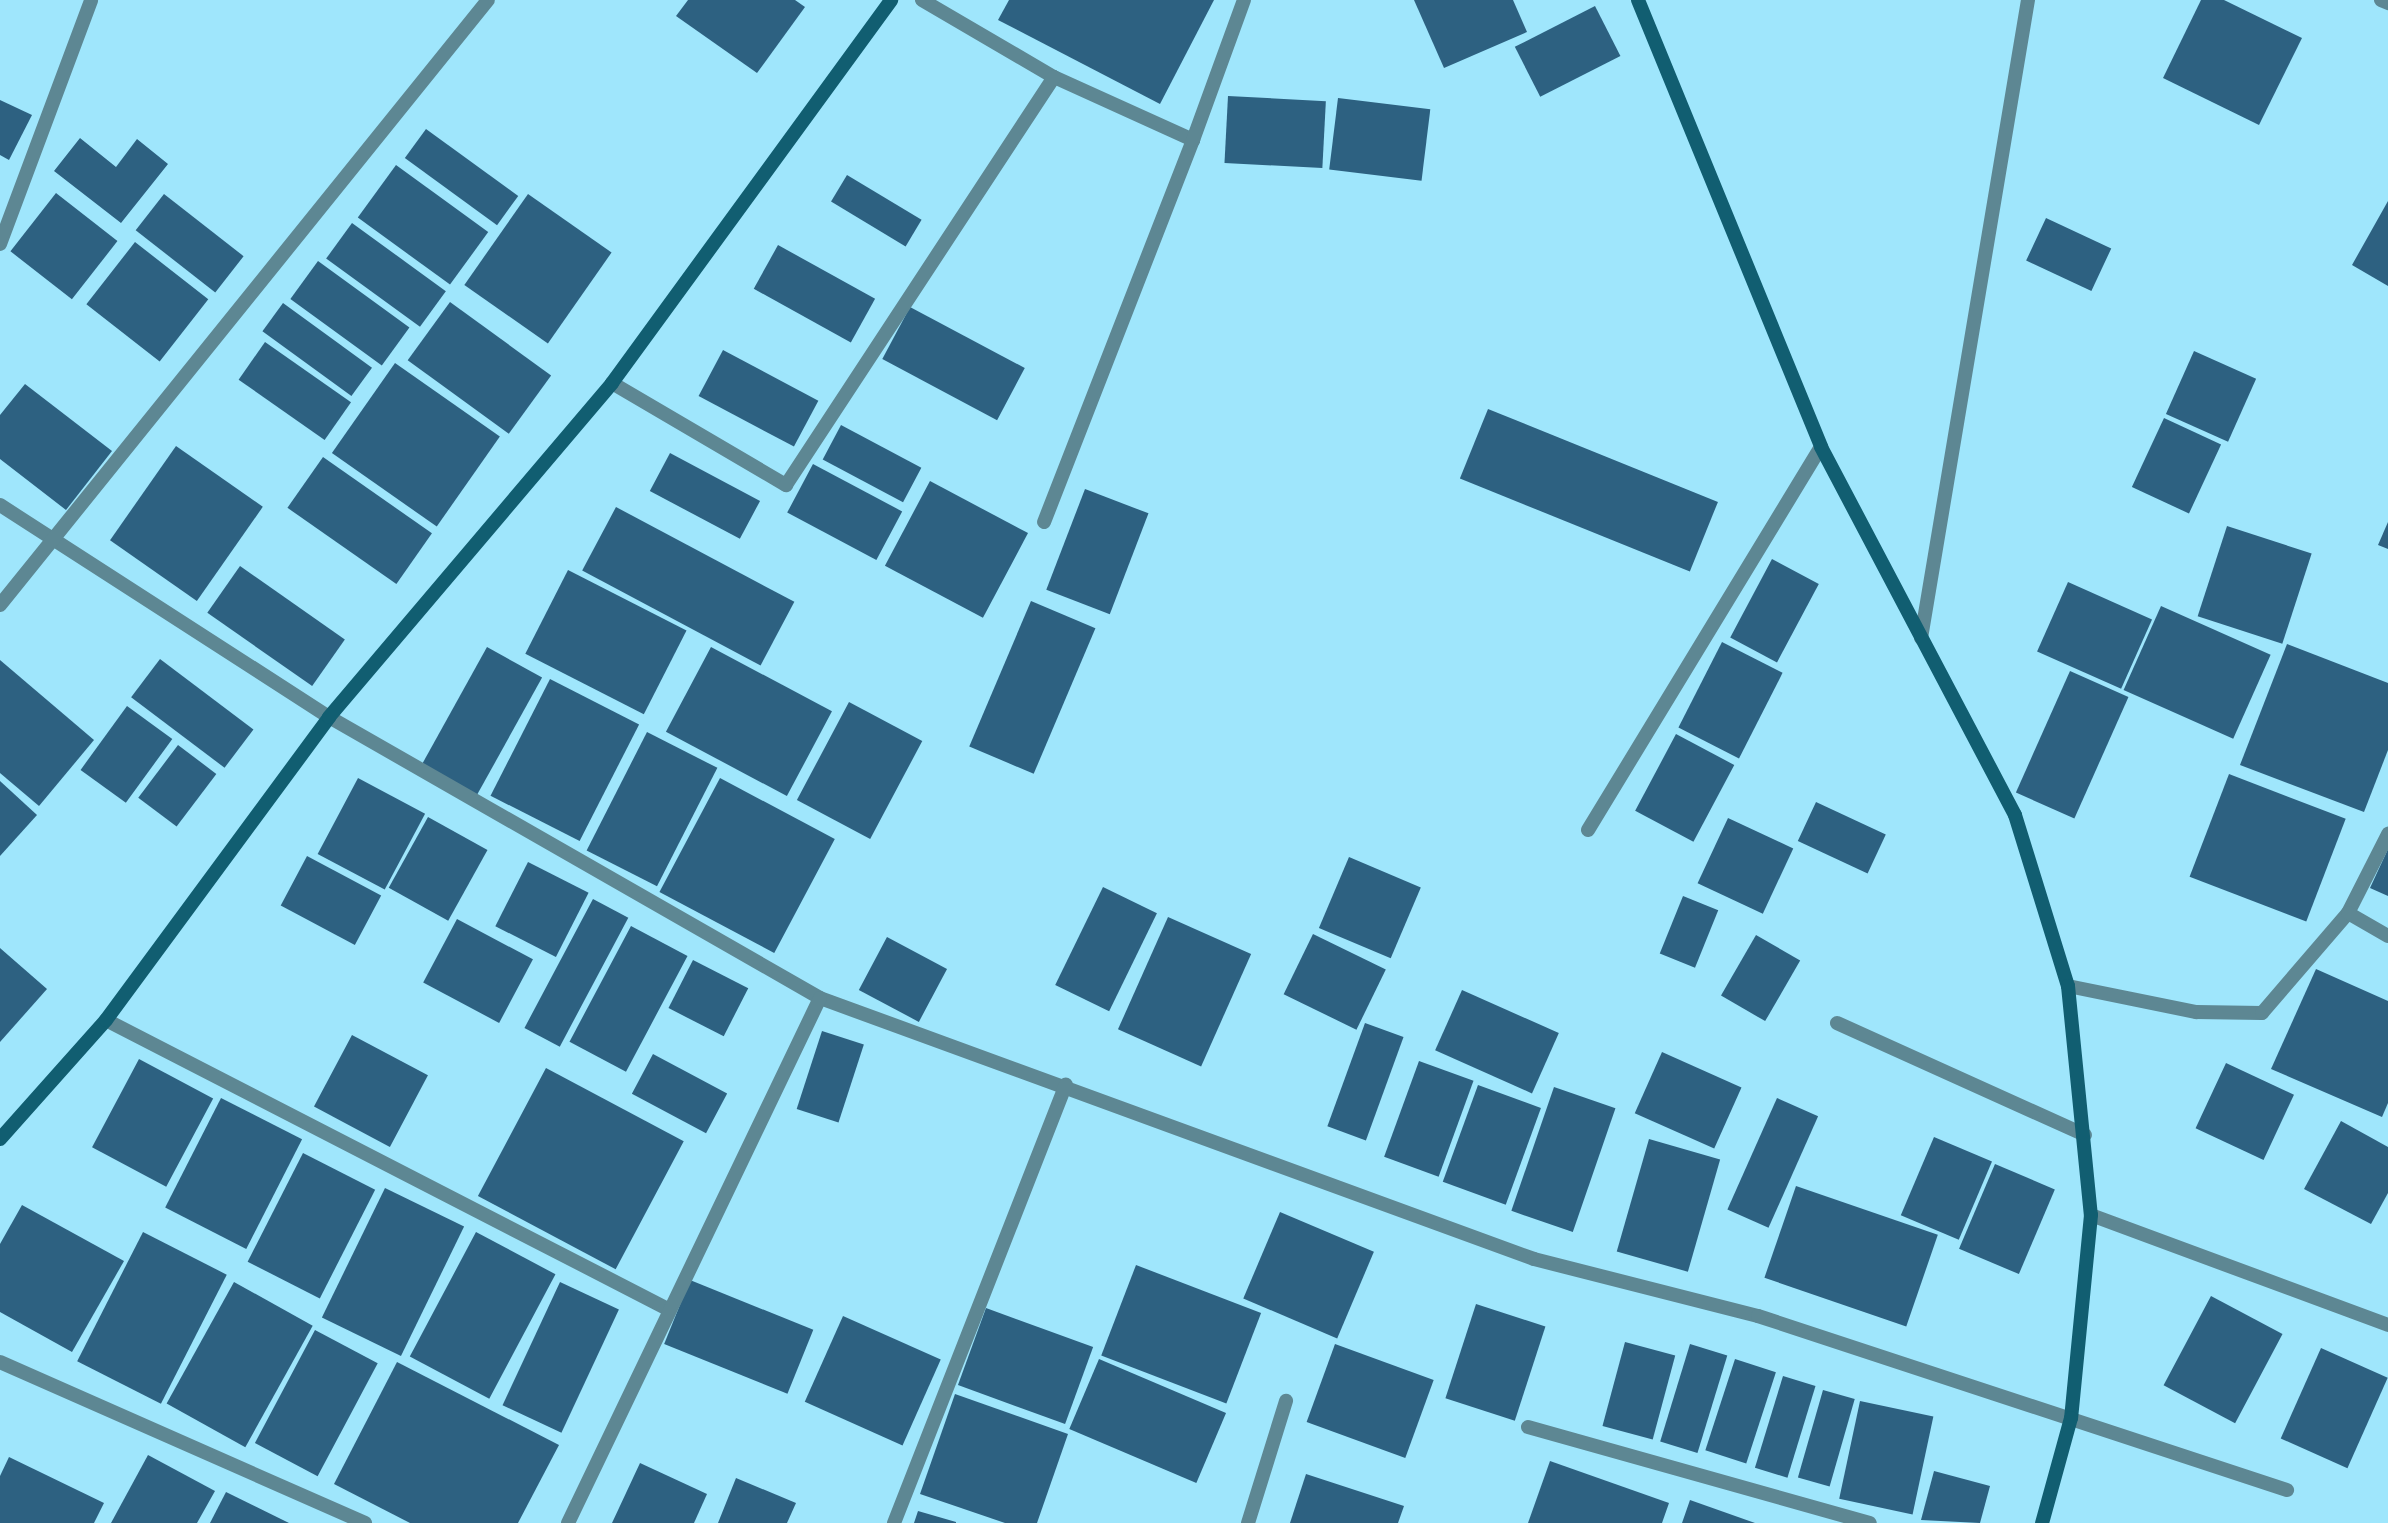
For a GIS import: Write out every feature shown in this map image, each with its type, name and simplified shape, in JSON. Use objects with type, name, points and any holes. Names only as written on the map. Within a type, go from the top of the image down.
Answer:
[{"type":"street","points":[[0,244],[91,0]]},
{"type":"street","points":[[0,605],[50,537],[488,0]]},
{"type":"street","points":[[0,1139],[106,1020],[329,717],[612,383],[891,0]]},
{"type":"street","points":[[922,0],[1054,77],[1193,140]]},
{"type":"street","points":[[1044,522],[1193,140],[1244,0]]},
{"type":"street","points":[[1638,0],[1821,447],[2015,815],[2068,986],[2074,1081],[2085,1135],[2091,1215],[2071,1418],[2042,1523]]},
{"type":"street","points":[[1921,638],[2028,0]]},
{"type":"street","points":[[2381,0],[2388,3]]},
{"type":"street","points":[[612,383],[786,485],[1054,77]]},
{"type":"street","points":[[1588,830],[1821,447]]},
{"type":"street","points":[[0,505],[329,717],[820,998],[1066,1084],[1345,1194],[1534,1259],[1759,1316],[2287,1490]]},
{"type":"street","points":[[2068,986],[2196,1012],[2262,1013],[2348,913],[2388,834]]},
{"type":"street","points":[[2348,913],[2388,936]]},
{"type":"street","points":[[568,1523],[666,1308],[820,998]]},
{"type":"street","points":[[106,1020],[666,1308]]},
{"type":"street","points":[[1838,1023],[2085,1135]]},
{"type":"street","points":[[894,1523],[1066,1084]]},
{"type":"street","points":[[2091,1215],[2388,1325]]},
{"type":"street","points":[[0,1362],[365,1523]]},
{"type":"street","points":[[1248,1523],[1286,1401]]},
{"type":"street","points":[[1528,1427],[1871,1523]]},
{"type":"building","points":[[688,0],[795,0],[805,7],[757,73],[676,16]]},
{"type":"building","points":[[1009,0],[1214,0],[1160,104],[998,20]]},
{"type":"building","points":[[1414,0],[1513,0],[1527,32],[1444,68]]},
{"type":"building","points":[[2201,0],[2224,0],[2302,38],[2259,125],[2163,78]]},
{"type":"building","points":[[1595,6],[1620,56],[1540,97],[1515,47]]},
{"type":"building","points":[[1228,96],[1326,101],[1322,168],[1224,163]]},
{"type":"building","points":[[1338,98],[1430,109],[1422,181],[1329,169]]},
{"type":"building","points":[[0,100],[32,115],[9,160],[0,155]]},
{"type":"building","points":[[426,129],[518,196],[497,225],[405,158]]},
{"type":"building","points":[[80,138],[116,167],[137,139],[168,164],[121,223],[54,171]]},
{"type":"building","points":[[396,165],[488,232],[450,285],[358,218]]},
{"type":"building","points":[[847,175],[922,220],[906,246],[831,202]]},
{"type":"building","points":[[56,193],[117,241],[72,299],[10,251]]},
{"type":"building","points":[[164,194],[244,256],[215,292],[136,230]]},
{"type":"building","points":[[528,194],[612,253],[548,343],[464,285]]},
{"type":"building","points":[[2388,201],[2388,286],[2352,265]]},
{"type":"building","points":[[2046,218],[2111,248],[2091,291],[2026,261]]},
{"type":"building","points":[[352,223],[446,291],[420,327],[326,259]]},
{"type":"building","points":[[135,242],[208,299],[160,362],[86,304]]},
{"type":"building","points":[[778,245],[875,299],[851,343],[754,289]]},
{"type":"building","points":[[318,261],[409,327],[382,365],[290,299]]},
{"type":"building","points":[[450,302],[551,375],[509,434],[408,360]]},
{"type":"building","points":[[283,303],[372,368],[351,396],[262,331]]},
{"type":"building","points":[[910,307],[1025,368],[997,420],[882,359]]},
{"type":"building","points":[[265,342],[351,402],[325,440],[239,380]]},
{"type":"building","points":[[723,350],[818,401],[794,447],[699,396]]},
{"type":"building","points":[[2194,351],[2256,379],[2228,442],[2166,414]]},
{"type":"building","points":[[395,363],[500,436],[437,527],[332,453]]},
{"type":"building","points":[[25,384],[112,451],[66,510],[0,459],[0,415]]},
{"type":"building","points":[[1488,409],[1718,502],[1690,571],[1460,479]]},
{"type":"building","points":[[2164,418],[2221,445],[2189,514],[2132,487]]},
{"type":"building","points":[[841,425],[921,468],[903,502],[823,459]]},
{"type":"building","points":[[176,446],[263,507],[197,601],[110,540]]},
{"type":"building","points":[[670,453],[760,501],[740,539],[650,491]]},
{"type":"building","points":[[323,457],[432,533],[396,584],[287,508]]},
{"type":"building","points":[[813,464],[902,511],[876,560],[787,513]]},
{"type":"building","points":[[930,481],[1028,533],[983,618],[885,566]]},
{"type":"building","points":[[1085,489],[1148,513],[1110,614],[1046,590]]},
{"type":"building","points":[[616,507],[794,602],[761,665],[582,571]]},
{"type":"building","points":[[2388,522],[2388,549],[2378,545]]},
{"type":"building","points":[[2227,526],[2312,554],[2282,644],[2198,616]]},
{"type":"building","points":[[1772,559],[1819,584],[1777,662],[1730,638]]},
{"type":"building","points":[[240,566],[345,639],[312,686],[207,613]]},
{"type":"building","points":[[568,570],[687,630],[644,714],[525,654]]},
{"type":"building","points":[[2068,582],[2152,619],[2121,689],[2037,651]]},
{"type":"building","points":[[1031,601],[1095,628],[1034,774],[969,746]]},
{"type":"building","points":[[2161,606],[2271,655],[2233,739],[2124,690]]},
{"type":"building","points":[[1722,642],[1783,673],[1739,758],[1678,728]]},
{"type":"building","points":[[2287,644],[2388,683],[2388,750],[2364,812],[2240,765]]},
{"type":"building","points":[[487,647],[542,678],[477,796],[422,765]]},
{"type":"building","points":[[711,647],[832,711],[787,796],[666,732]]},
{"type":"building","points":[[160,659],[253,729],[225,768],[131,697]]},
{"type":"building","points":[[0,660],[94,740],[39,806],[0,773]]},
{"type":"building","points":[[2070,671],[2128,697],[2074,819],[2016,793]]},
{"type":"building","points":[[550,679],[639,724],[580,841],[491,796]]},
{"type":"building","points":[[849,702],[922,741],[870,839],[797,800]]},
{"type":"building","points":[[127,706],[172,739],[126,803],[81,770]]},
{"type":"building","points":[[647,732],[717,768],[657,886],[587,851]]},
{"type":"building","points":[[1676,734],[1734,765],[1693,842],[1635,811]]},
{"type":"building","points":[[178,745],[216,774],[177,827],[138,798]]},
{"type":"building","points":[[2229,774],[2346,819],[2306,921],[2190,877]]},
{"type":"building","points":[[358,778],[425,814],[385,890],[318,854]]},
{"type":"building","points":[[720,778],[835,839],[774,953],[659,892]]},
{"type":"building","points":[[0,781],[37,815],[0,856]]},
{"type":"building","points":[[1816,802],[1886,835],[1868,874],[1798,841]]},
{"type":"building","points":[[428,817],[487,850],[448,921],[389,888]]},
{"type":"building","points":[[1728,818],[1793,848],[1763,914],[1698,883]]},
{"type":"building","points":[[2388,849],[2388,896],[2370,888]]},
{"type":"building","points":[[307,856],[381,895],[355,945],[281,905]]},
{"type":"building","points":[[1349,857],[1421,887],[1391,958],[1319,928]]},
{"type":"building","points":[[528,862],[589,893],[556,957],[495,926]]},
{"type":"building","points":[[1103,887],[1157,913],[1109,1011],[1055,985]]},
{"type":"building","points":[[1683,896],[1718,910],[1695,968],[1660,953]]},
{"type":"building","points":[[593,899],[628,918],[560,1047],[524,1028]]},
{"type":"building","points":[[1168,917],[1251,954],[1201,1066],[1118,1029]]},
{"type":"building","points":[[457,919],[533,959],[499,1023],[423,983]]},
{"type":"building","points":[[631,926],[688,956],[626,1072],[569,1042]]},
{"type":"building","points":[[1313,934],[1386,970],[1356,1030],[1284,994]]},
{"type":"building","points":[[1756,935],[1800,960],[1765,1021],[1721,996]]},
{"type":"building","points":[[887,937],[947,969],[919,1022],[859,990]]},
{"type":"building","points":[[0,948],[47,989],[0,1042]]},
{"type":"building","points":[[693,960],[748,988],[724,1036],[668,1008]]},
{"type":"building","points":[[2316,969],[2388,1001],[2388,1103],[2382,1117],[2271,1069]]},
{"type":"building","points":[[1462,990],[1559,1033],[1532,1093],[1435,1050]]},
{"type":"building","points":[[1365,1023],[1404,1037],[1366,1140],[1327,1126]]},
{"type":"building","points":[[822,1031],[864,1045],[839,1123],[797,1109]]},
{"type":"building","points":[[352,1035],[428,1075],[390,1147],[314,1107]]},
{"type":"building","points":[[1662,1052],[1741,1087],[1714,1149],[1635,1113]]},
{"type":"building","points":[[653,1054],[727,1093],[706,1133],[632,1094]]},
{"type":"building","points":[[139,1059],[213,1098],[166,1187],[92,1147]]},
{"type":"building","points":[[1419,1061],[1474,1081],[1439,1177],[1384,1157]]},
{"type":"building","points":[[2226,1063],[2294,1095],[2264,1160],[2196,1128]]},
{"type":"building","points":[[546,1068],[684,1141],[616,1269],[478,1196]]},
{"type":"building","points":[[1478,1085],[1541,1108],[1506,1205],[1443,1182]]},
{"type":"building","points":[[1554,1087],[1615,1108],[1573,1232],[1511,1211]]},
{"type":"building","points":[[221,1098],[302,1139],[246,1249],[165,1208]]},
{"type":"building","points":[[1777,1098],[1818,1116],[1768,1228],[1727,1209]]},
{"type":"building","points":[[2341,1121],[2388,1147],[2388,1193],[2371,1224],[2304,1189]]},
{"type":"building","points":[[1934,1137],[1992,1162],[1959,1240],[1901,1215]]},
{"type":"building","points":[[1649,1139],[1720,1159],[1688,1272],[1617,1251]]},
{"type":"building","points":[[303,1153],[375,1190],[320,1298],[248,1262]]},
{"type":"building","points":[[1995,1164],[2055,1189],[2019,1274],[1959,1249]]},
{"type":"building","points":[[1796,1186],[1938,1235],[1906,1327],[1764,1278]]},
{"type":"building","points":[[385,1188],[464,1227],[401,1356],[322,1317]]},
{"type":"building","points":[[22,1205],[124,1261],[72,1352],[0,1312],[0,1244]]},
{"type":"building","points":[[1280,1212],[1374,1252],[1337,1338],[1243,1299]]},
{"type":"building","points":[[143,1232],[227,1275],[161,1404],[77,1361]]},
{"type":"building","points":[[476,1232],[555,1274],[489,1399],[410,1356]]},
{"type":"building","points":[[1136,1265],[1261,1313],[1226,1404],[1101,1356]]},
{"type":"building","points":[[690,1280],[813,1330],[787,1394],[664,1344]]},
{"type":"building","points":[[234,1282],[313,1326],[245,1447],[167,1404]]},
{"type":"building","points":[[560,1282],[619,1309],[561,1433],[503,1405]]},
{"type":"building","points":[[2211,1296],[2283,1334],[2235,1423],[2164,1385]]},
{"type":"building","points":[[1476,1304],[1545,1327],[1515,1421],[1445,1398]]},
{"type":"building","points":[[986,1308],[1093,1347],[1065,1424],[958,1385]]},
{"type":"building","points":[[843,1316],[941,1360],[903,1445],[805,1402]]},
{"type":"building","points":[[315,1330],[378,1363],[318,1476],[255,1443]]},
{"type":"building","points":[[1625,1342],[1675,1355],[1653,1439],[1602,1426]]},
{"type":"building","points":[[1335,1344],[1434,1380],[1405,1458],[1307,1422]]},
{"type":"building","points":[[1690,1344],[1727,1355],[1697,1453],[1660,1442]]},
{"type":"building","points":[[2321,1348],[2388,1378],[2347,1468],[2281,1438]]},
{"type":"building","points":[[1099,1359],[1226,1413],[1196,1483],[1069,1429]]},
{"type":"building","points":[[1735,1359],[1776,1372],[1746,1464],[1705,1450]]},
{"type":"building","points":[[397,1362],[559,1445],[518,1523],[410,1523],[334,1484]]},
{"type":"building","points":[[1783,1376],[1816,1386],[1787,1478],[1755,1468]]},
{"type":"building","points":[[1823,1390],[1855,1399],[1830,1487],[1798,1477]]},
{"type":"building","points":[[955,1394],[1068,1434],[1037,1523],[1005,1523],[920,1494]]},
{"type":"building","points":[[1860,1401],[1933,1417],[1913,1514],[1839,1499]]},
{"type":"building","points":[[148,1455],[215,1491],[197,1523],[111,1523]]},
{"type":"building","points":[[9,1457],[104,1503],[94,1523],[0,1523],[0,1476]]},
{"type":"building","points":[[1550,1461],[1669,1503],[1662,1523],[1528,1523]]},
{"type":"building","points":[[640,1463],[707,1494],[694,1523],[612,1523]]},
{"type":"building","points":[[1934,1471],[1990,1486],[1980,1523],[1921,1520]]},
{"type":"building","points":[[1306,1474],[1404,1506],[1398,1523],[1290,1523]]},
{"type":"building","points":[[736,1478],[796,1503],[787,1523],[718,1523]]},
{"type":"building","points":[[226,1492],[289,1523],[210,1523]]},
{"type":"building","points":[[1690,1500],[1755,1523],[1682,1523]]},
{"type":"building","points":[[918,1511],[956,1522],[956,1523],[914,1523]]}]
